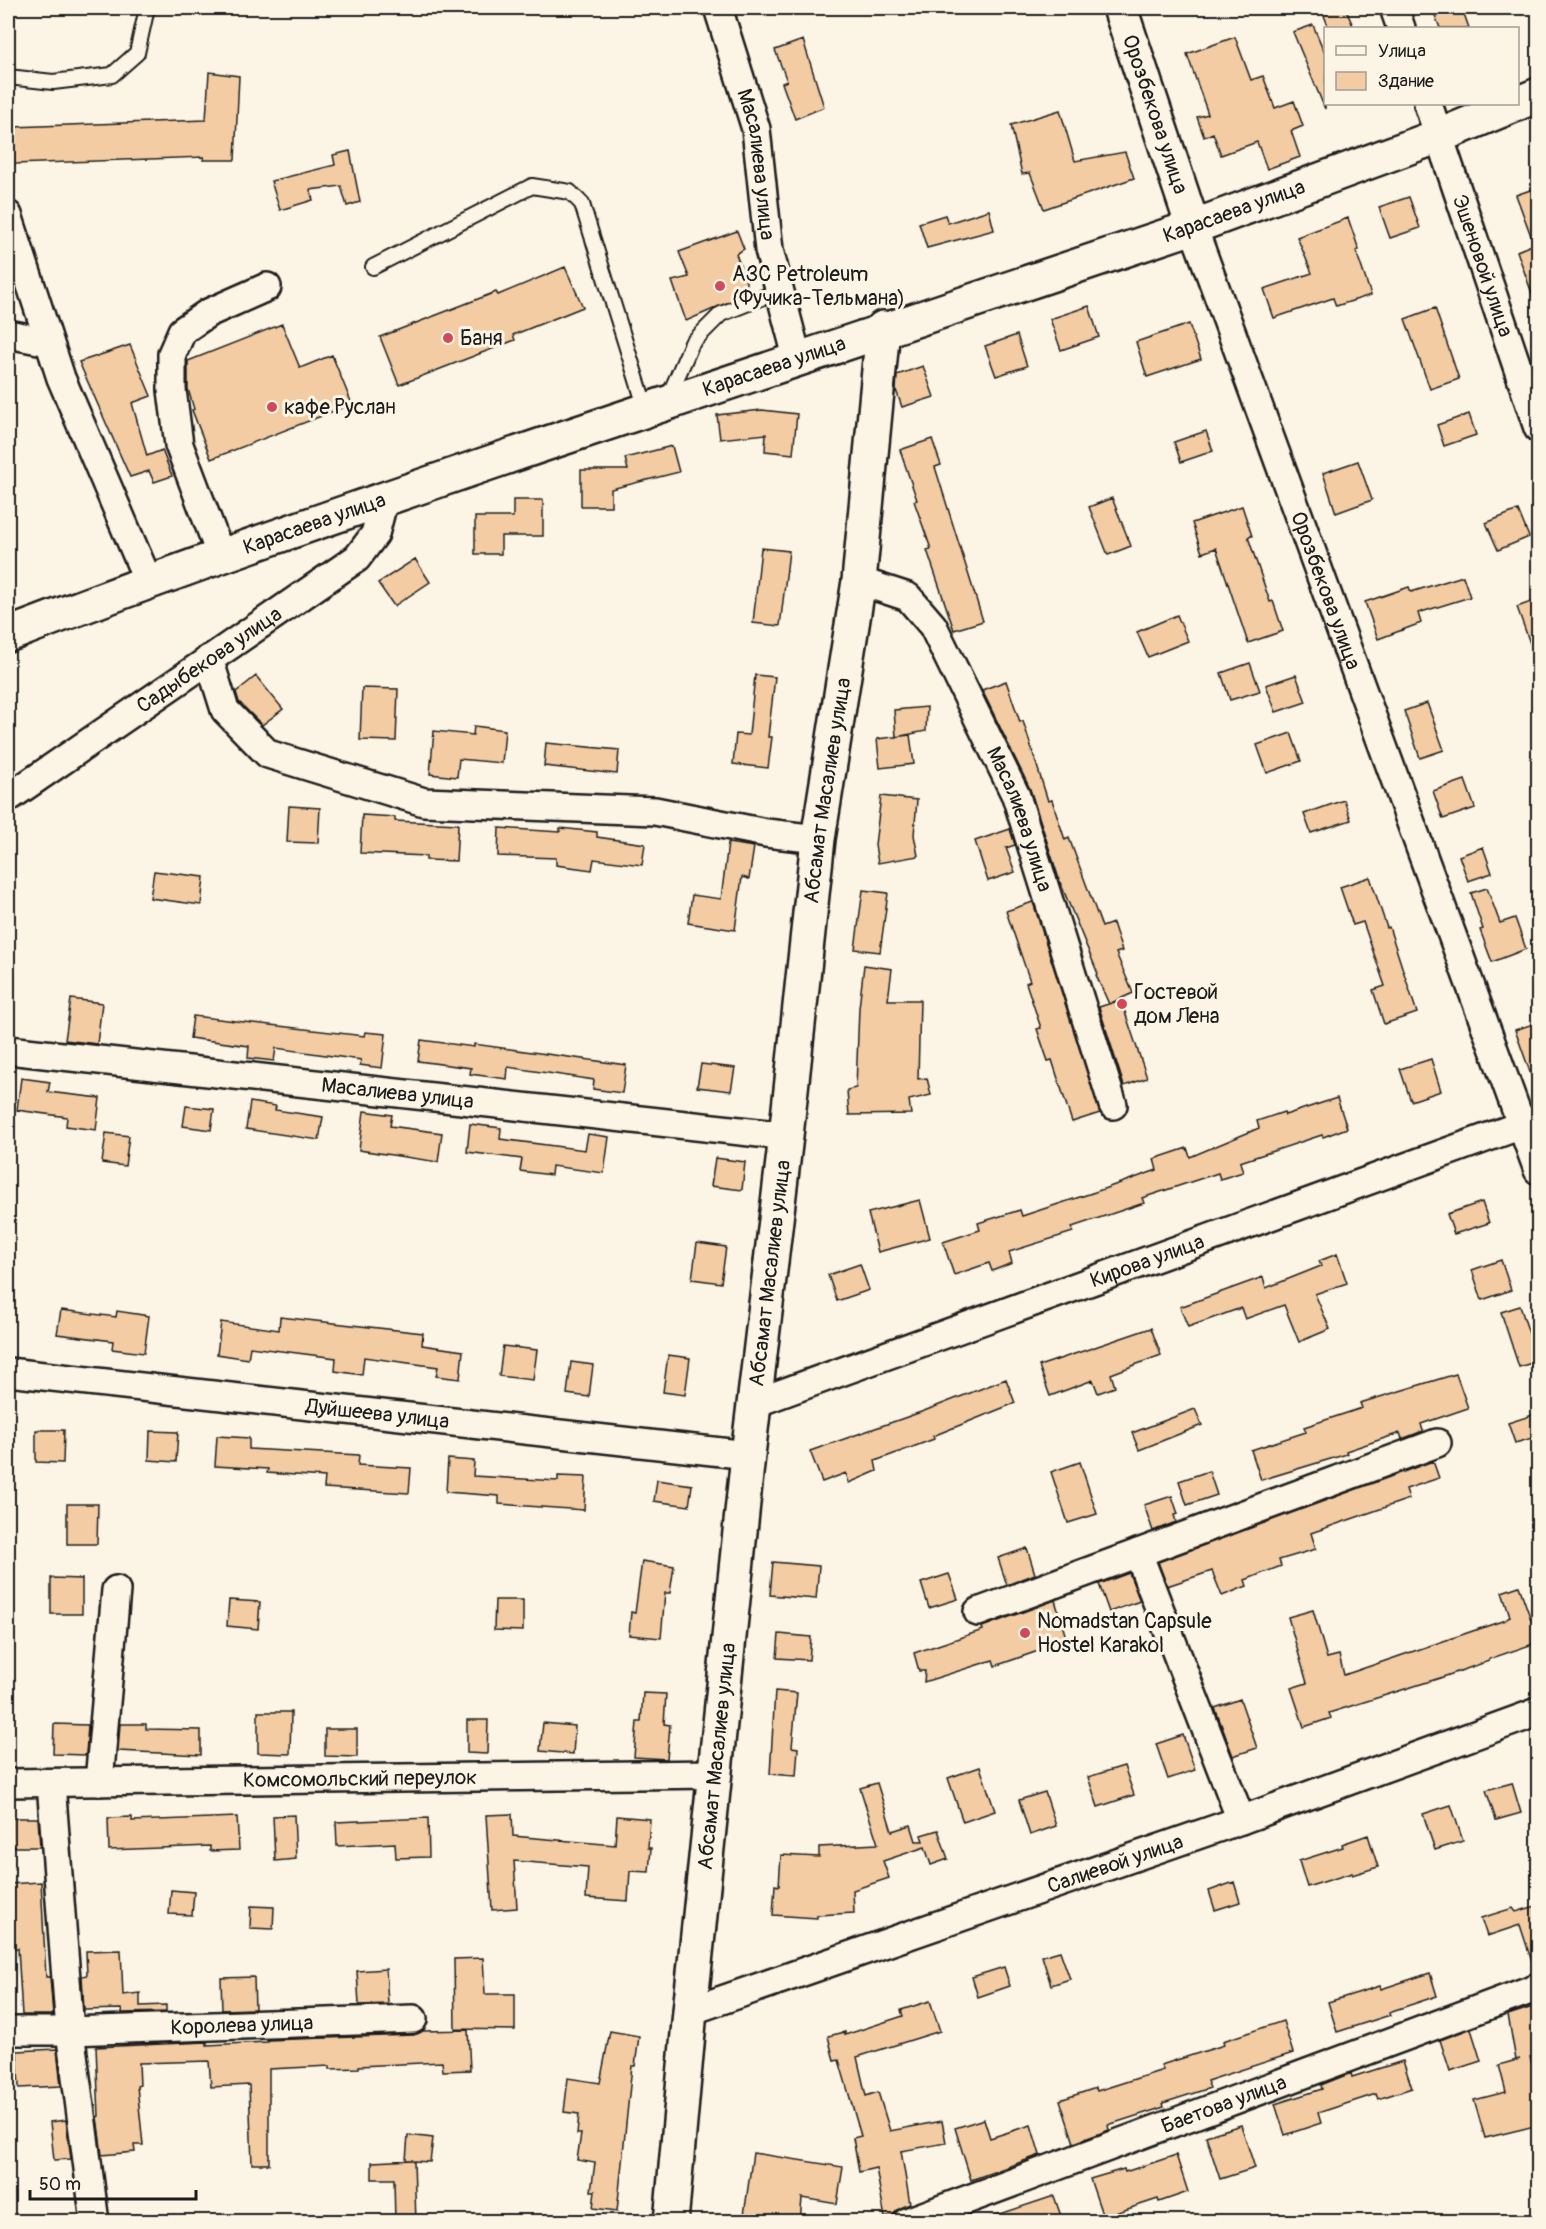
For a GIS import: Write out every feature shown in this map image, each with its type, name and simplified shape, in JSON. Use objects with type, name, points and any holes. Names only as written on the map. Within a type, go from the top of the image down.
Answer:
[{"type":"street","name":"Масалиева улица","points":[[718,8],[756,129],[769,250],[797,357]]},
{"type":"street","name":"Орозбекова улица","points":[[1120,8],[1193,227],[1531,1121],[1539,1170]]},
{"type":"street","points":[[1394,8],[1401,27]]},
{"type":"street","name":"Карасаева улица","points":[[1519,103],[1539,95]]},
{"type":"street","name":"Эшеновой улица","points":[[1428,105],[1539,428]]},
{"type":"street","name":"Карасаева улица","points":[[8,635],[148,581],[384,499],[883,328],[1193,227],[1439,136],[1515,105]]},
{"type":"street","points":[[8,215],[61,378],[148,581]]},
{"type":"street","points":[[221,556],[179,445],[172,390],[172,354],[182,331],[208,313],[267,287]]},
{"type":"street","name":"Абсамат Масалиев улица","points":[[671,2222],[690,2011],[748,1455],[818,839],[860,581],[883,328]]},
{"type":"street","points":[[8,334],[49,342]]},
{"type":"street","name":"Садыбекова улица","points":[[8,798],[357,558],[375,534],[384,499]]},
{"type":"street","name":"Масалиева улица","points":[[860,581],[908,597],[933,626],[1016,796],[1113,1106]]},
{"type":"street","points":[[209,658],[225,710],[268,754],[424,802],[655,811],[766,833],[818,839]]},
{"type":"street","name":"Масалиева улица","points":[[8,1050],[786,1136]]},
{"type":"street","name":"Кирова улица","points":[[755,1403],[1531,1121]]},
{"type":"street","name":"Дуйшеева улица","points":[[8,1372],[748,1455]]},
{"type":"street","points":[[978,1612],[1437,1443]]},
{"type":"street","points":[[1138,1553],[1241,1820]]},
{"type":"street","points":[[99,1782],[116,1590]]},
{"type":"street","name":"Салиевой улица","points":[[690,2011],[1241,1820],[1539,1712]]},
{"type":"street","name":"Комсомольский переулок","points":[[8,1783],[714,1774]]},
{"type":"street","points":[[51,1783],[70,2031],[95,2222]]},
{"type":"street","name":"Баетова улица","points":[[907,2222],[1539,1987]]},
{"type":"street","name":"Королева улица","points":[[8,2031],[70,2031],[413,2019]]},
{"type":"lane","points":[[8,77],[53,82],[112,75],[137,53],[147,8]]},
{"type":"lane","points":[[373,267],[532,186],[570,192],[582,204],[656,406]]},
{"type":"lane","points":[[656,406],[692,343],[721,314],[780,291]]},
{"type":"building","points":[[1321,8],[1345,8],[1354,27],[1329,27]]},
{"type":"building","points":[[1432,8],[1462,8],[1469,27],[1440,27]]},
{"type":"building","points":[[1313,25],[1324,51],[1325,109],[1293,32]]},
{"type":"building","points":[[1235,37],[1251,80],[1263,76],[1275,108],[1294,101],[1303,126],[1291,131],[1300,157],[1267,169],[1257,142],[1221,155],[1213,133],[1204,137],[1197,117],[1208,114],[1187,54]]},
{"type":"building","points":[[803,40],[824,107],[795,119],[782,83],[787,81],[775,50]]},
{"type":"building","points":[[209,72],[239,76],[235,160],[203,160],[204,157],[14,164],[13,127],[206,120]]},
{"type":"building","points":[[1060,110],[1075,161],[1125,152],[1134,178],[1044,209],[1030,173],[1022,174],[1011,125]]},
{"type":"building","points":[[350,151],[360,202],[347,206],[341,186],[310,190],[313,200],[280,210],[271,181],[335,165],[333,155]]},
{"type":"building","points":[[1539,187],[1539,304],[1536,305],[1517,251],[1534,244],[1516,195]]},
{"type":"building","points":[[1409,197],[1420,228],[1390,238],[1379,207]]},
{"type":"building","points":[[989,210],[994,230],[927,248],[919,223],[945,215],[948,223]]},
{"type":"building","points":[[1348,218],[1371,295],[1336,306],[1333,298],[1274,318],[1264,289],[1312,273],[1297,237]]},
{"type":"building","points":[[737,231],[744,249],[736,254],[750,293],[686,321],[672,281],[689,277],[679,252]]},
{"type":"building","name":"Баня","points":[[565,267],[583,307],[513,335],[515,340],[399,385],[380,337],[496,292],[498,295]]},
{"type":"building","points":[[1089,306],[1099,337],[1061,350],[1050,319]]},
{"type":"building","points":[[1435,308],[1459,379],[1430,389],[1405,319]]},
{"type":"building","name":"кафе Руслан","points":[[282,324],[300,368],[332,355],[352,404],[211,459],[192,410],[194,409],[188,389],[188,361]]},
{"type":"building","points":[[1189,324],[1201,359],[1147,377],[1136,342]]},
{"type":"building","points":[[1017,335],[1027,366],[996,376],[985,346]]},
{"type":"building","points":[[130,345],[151,396],[132,403],[147,456],[162,450],[172,476],[154,482],[149,471],[130,477],[79,362]]},
{"type":"building","points":[[923,366],[934,397],[902,407],[896,390],[897,375]]},
{"type":"building","points":[[762,410],[797,414],[793,454],[765,451],[766,434],[720,439],[717,415]]},
{"type":"building","points":[[1469,414],[1476,435],[1444,446],[1437,425]]},
{"type":"building","points":[[1206,431],[1213,451],[1181,462],[1174,442]]},
{"type":"building","points":[[932,439],[941,465],[935,467],[983,621],[954,630],[927,550],[931,549],[914,501],[917,500],[900,450]]},
{"type":"building","points":[[672,446],[679,472],[611,489],[611,506],[581,506],[581,470],[628,470],[625,458]]},
{"type":"building","points":[[1358,461],[1372,500],[1336,513],[1323,473]]},
{"type":"building","points":[[1112,498],[1131,546],[1108,555],[1089,507]]},
{"type":"building","points":[[513,500],[543,500],[543,536],[501,536],[501,554],[475,554],[475,517],[513,517]]},
{"type":"building","points":[[1242,506],[1252,536],[1248,537],[1270,602],[1273,601],[1283,631],[1248,643],[1216,548],[1202,553],[1192,523]]},
{"type":"building","points":[[1518,510],[1529,537],[1498,550],[1486,523]]},
{"type":"building","points":[[761,548],[789,551],[780,626],[753,623]]},
{"type":"building","points":[[415,559],[430,582],[394,606],[378,583]]},
{"type":"building","points":[[1463,576],[1470,597],[1418,613],[1421,623],[1378,639],[1365,602],[1409,587],[1411,592]]},
{"type":"building","points":[[1539,599],[1539,660],[1536,660],[1517,607]]},
{"type":"building","points":[[1177,615],[1188,641],[1148,657],[1137,632]]},
{"type":"building","points":[[1250,663],[1260,691],[1230,700],[1221,673]]},
{"type":"building","points":[[755,675],[775,677],[768,737],[772,737],[768,768],[733,764],[736,734],[749,735]]},
{"type":"building","points":[[1296,675],[1306,702],[1276,712],[1266,685]]},
{"type":"building","points":[[256,676],[283,709],[262,725],[239,702],[236,692]]},
{"type":"building","points":[[1006,681],[1020,722],[1023,721],[1048,801],[1052,800],[1065,840],[1069,838],[1102,927],[1113,923],[1122,951],[1116,953],[1133,993],[1109,1004],[1060,882],[1030,789],[982,690]]},
{"type":"building","points":[[362,688],[398,689],[396,741],[360,740]]},
{"type":"building","points":[[1427,703],[1444,750],[1420,758],[1404,711]]},
{"type":"building","points":[[927,707],[926,731],[896,737],[894,710]]},
{"type":"building","points":[[474,726],[505,730],[502,763],[459,759],[457,777],[430,774],[434,731],[473,735]]},
{"type":"building","points":[[1291,733],[1301,761],[1267,773],[1257,745]]},
{"type":"building","points":[[910,735],[914,764],[880,768],[877,739]]},
{"type":"building","points":[[546,743],[619,750],[617,774],[544,766]]},
{"type":"building","points":[[1465,780],[1475,808],[1443,819],[1433,791]]},
{"type":"building","points":[[881,796],[917,800],[914,835],[918,856],[878,863],[875,845]]},
{"type":"building","points":[[1344,800],[1351,820],[1311,833],[1304,814]]},
{"type":"building","points":[[289,806],[320,808],[318,843],[287,842]]},
{"type":"building","points":[[362,815],[395,817],[395,821],[458,824],[456,861],[426,860],[426,856],[360,853]]},
{"type":"building","points":[[499,828],[560,832],[560,828],[597,832],[597,837],[645,844],[642,865],[594,859],[592,870],[556,865],[556,858],[498,856]]},
{"type":"building","points":[[1010,829],[1015,845],[1006,848],[1015,872],[988,881],[975,841]]},
{"type":"building","points":[[728,843],[754,847],[749,879],[742,877],[735,930],[688,923],[692,895],[721,899]]},
{"type":"building","points":[[1483,847],[1492,873],[1468,881],[1459,856]]},
{"type":"building","points":[[154,871],[204,877],[201,905],[150,898]]},
{"type":"building","points":[[1370,877],[1417,1013],[1384,1024],[1373,990],[1385,986],[1363,922],[1353,925],[1340,887]]},
{"type":"building","points":[[1487,888],[1500,923],[1515,918],[1526,949],[1492,962],[1480,930],[1483,929],[1471,893]]},
{"type":"building","points":[[863,890],[888,893],[880,952],[855,949]]},
{"type":"building","points":[[1033,902],[1100,1113],[1072,1122],[1052,1060],[1048,1061],[1037,1029],[1041,1028],[1026,983],[1030,981],[1006,911]]},
{"type":"building","points":[[864,965],[892,969],[888,1000],[920,1000],[918,1079],[927,1078],[931,1095],[909,1100],[911,1114],[849,1115],[847,1090],[856,1088],[859,1008]]},
{"type":"building","points":[[71,999],[102,1003],[97,1044],[65,1040]]},
{"type":"building","points":[[1121,1000],[1147,1078],[1124,1086],[1099,1007]]},
{"type":"building","points":[[193,1016],[364,1036],[365,1032],[386,1034],[382,1068],[360,1065],[361,1060],[276,1048],[274,1061],[248,1058],[249,1046],[190,1038]]},
{"type":"building","points":[[1539,1022],[1539,1088],[1536,1089],[1515,1030]]},
{"type":"building","points":[[421,1040],[474,1047],[474,1044],[626,1065],[622,1093],[593,1089],[594,1080],[508,1067],[507,1079],[470,1074],[471,1068],[418,1061]]},
{"type":"building","points":[[1431,1059],[1441,1091],[1411,1101],[1400,1069]]},
{"type":"building","points":[[701,1064],[735,1068],[731,1091],[697,1087]]},
{"type":"building","points":[[21,1078],[50,1082],[48,1092],[100,1098],[96,1130],[66,1126],[67,1117],[17,1110]]},
{"type":"building","points":[[1337,1098],[1347,1128],[1240,1162],[1243,1172],[1220,1179],[1218,1173],[1142,1198],[1144,1203],[1072,1227],[1073,1232],[1009,1252],[1012,1263],[992,1271],[989,1263],[954,1275],[943,1242],[980,1230],[978,1223],[1020,1210],[1022,1216],[1095,1192],[1157,1170],[1154,1159],[1187,1148],[1190,1157],[1259,1128],[1257,1121],[1284,1112],[1285,1115]]},
{"type":"building","points":[[250,1102],[276,1106],[275,1110],[323,1117],[319,1140],[246,1129]]},
{"type":"building","points":[[186,1106],[214,1109],[211,1130],[183,1126]]},
{"type":"building","points":[[364,1111],[392,1115],[390,1126],[442,1133],[438,1162],[359,1150]]},
{"type":"building","points":[[470,1124],[501,1128],[500,1139],[585,1150],[588,1134],[609,1137],[604,1173],[552,1166],[551,1175],[520,1171],[522,1159],[467,1152]]},
{"type":"building","points":[[106,1133],[129,1136],[125,1166],[102,1163]]},
{"type":"building","points":[[715,1158],[745,1162],[742,1190],[711,1186]]},
{"type":"building","points":[[920,1200],[930,1238],[878,1252],[868,1213]]},
{"type":"building","points":[[1482,1202],[1489,1223],[1454,1234],[1447,1214]]},
{"type":"building","points":[[697,1243],[726,1247],[721,1283],[692,1279]]},
{"type":"building","points":[[1337,1254],[1347,1283],[1315,1294],[1330,1329],[1299,1342],[1284,1305],[1245,1319],[1241,1308],[1188,1327],[1180,1307],[1263,1277],[1266,1288],[1321,1266],[1319,1261]]},
{"type":"building","points":[[1501,1260],[1511,1290],[1482,1300],[1472,1270]]},
{"type":"building","points":[[860,1264],[869,1290],[837,1301],[828,1275]]},
{"type":"building","points":[[1520,1306],[1538,1361],[1519,1367],[1501,1312]]},
{"type":"building","points":[[61,1310],[116,1317],[117,1311],[149,1316],[144,1353],[112,1349],[113,1341],[57,1334]]},
{"type":"building","points":[[280,1317],[423,1333],[422,1345],[463,1351],[460,1379],[436,1376],[438,1367],[364,1357],[362,1375],[335,1371],[336,1358],[250,1347],[248,1359],[217,1354],[221,1322],[279,1330]]},
{"type":"building","points":[[1151,1328],[1161,1355],[1111,1374],[1115,1387],[1098,1393],[1093,1380],[1050,1396],[1039,1366]]},
{"type":"building","points":[[503,1346],[537,1350],[533,1380],[499,1376]]},
{"type":"building","points":[[668,1355],[690,1358],[685,1395],[663,1392]]},
{"type":"building","points":[[571,1362],[593,1365],[589,1397],[567,1394]]},
{"type":"building","points":[[1456,1374],[1468,1408],[1421,1424],[1423,1431],[1402,1439],[1400,1433],[1346,1451],[1347,1454],[1261,1480],[1251,1450],[1306,1432],[1304,1427],[1362,1408],[1360,1403]]},
{"type":"building","points":[[1006,1379],[1015,1403],[933,1436],[934,1439],[875,1461],[877,1471],[849,1483],[846,1473],[822,1482],[810,1451]]},
{"type":"building","points":[[1195,1409],[1202,1425],[1139,1450],[1132,1433]]},
{"type":"building","points":[[1539,1413],[1539,1436],[1515,1443],[1508,1423]]},
{"type":"building","points":[[36,1430],[64,1430],[63,1463],[36,1462]]},
{"type":"building","points":[[150,1431],[178,1432],[176,1462],[149,1460]]},
{"type":"building","points":[[217,1436],[249,1438],[249,1449],[359,1455],[358,1465],[411,1468],[409,1493],[324,1488],[325,1477],[267,1473],[268,1469],[215,1466]]},
{"type":"building","points":[[448,1459],[474,1461],[473,1476],[558,1481],[558,1476],[586,1477],[584,1510],[499,1504],[499,1496],[446,1492]]},
{"type":"building","points":[[1433,1461],[1439,1478],[1406,1489],[1409,1499],[1311,1533],[1316,1549],[1279,1560],[1281,1566],[1245,1580],[1247,1586],[1222,1596],[1212,1571],[1167,1586],[1158,1562]]},
{"type":"building","points":[[1080,1462],[1097,1514],[1068,1523],[1051,1472]]},
{"type":"building","points":[[1209,1471],[1217,1495],[1187,1505],[1179,1481]]},
{"type":"building","points":[[657,1480],[692,1485],[689,1506],[654,1501]]},
{"type":"building","points":[[1172,1496],[1178,1514],[1174,1515],[1176,1522],[1153,1531],[1144,1505]]},
{"type":"building","points":[[67,1504],[98,1504],[97,1544],[67,1544]]},
{"type":"building","points":[[1027,1548],[1035,1574],[1007,1585],[998,1558]]},
{"type":"building","points":[[642,1561],[674,1566],[670,1593],[665,1593],[661,1638],[629,1635],[631,1612],[635,1613]]},
{"type":"building","points":[[773,1562],[819,1566],[816,1599],[770,1595]]},
{"type":"building","points":[[1129,1573],[1140,1601],[1109,1612],[1099,1584]]},
{"type":"building","points":[[949,1574],[958,1599],[929,1608],[921,1583]]},
{"type":"building","points":[[51,1578],[82,1579],[82,1614],[51,1614]]},
{"type":"building","points":[[1519,1586],[1539,1642],[1440,1678],[1329,1713],[1331,1718],[1304,1727],[1291,1688],[1307,1683],[1288,1617],[1313,1610],[1327,1658],[1339,1655],[1344,1675],[1505,1620],[1510,1617],[1502,1592]]},
{"type":"building","points":[[229,1600],[260,1602],[258,1629],[227,1626]]},
{"type":"building","points":[[495,1600],[523,1600],[523,1631],[494,1630]]},
{"type":"building","points":[[1055,1600],[1067,1641],[995,1666],[993,1660],[924,1682],[925,1671],[919,1671],[914,1653],[983,1630],[982,1627]]},
{"type":"building","points":[[779,1634],[811,1637],[809,1660],[777,1658]]},
{"type":"building","points":[[775,1691],[797,1693],[792,1747],[798,1748],[796,1776],[770,1774]]},
{"type":"building","points":[[643,1693],[666,1694],[664,1724],[670,1725],[667,1759],[634,1757],[637,1722],[641,1722]]},
{"type":"building","points":[[1240,1699],[1257,1748],[1233,1756],[1215,1708]]},
{"type":"building","points":[[258,1712],[291,1712],[290,1754],[258,1753]]},
{"type":"building","points":[[467,1720],[488,1720],[487,1754],[467,1753]]},
{"type":"building","points":[[543,1723],[575,1726],[573,1754],[540,1751]]},
{"type":"building","points":[[54,1724],[88,1725],[86,1755],[53,1754]]},
{"type":"building","points":[[120,1724],[146,1724],[146,1729],[201,1730],[201,1755],[118,1751]]},
{"type":"building","points":[[325,1729],[357,1729],[357,1757],[325,1756]]},
{"type":"building","points":[[1183,1735],[1195,1770],[1168,1779],[1156,1744]]},
{"type":"building","points":[[1124,1766],[1134,1795],[1098,1807],[1088,1777]]},
{"type":"building","points":[[980,1767],[995,1811],[963,1822],[948,1778]]},
{"type":"building","points":[[877,1783],[892,1831],[911,1825],[916,1841],[923,1841],[921,1835],[938,1830],[948,1859],[931,1865],[925,1847],[883,1861],[889,1878],[853,1890],[854,1913],[817,1915],[817,1918],[773,1915],[775,1885],[779,1886],[781,1855],[819,1857],[819,1847],[878,1844],[860,1788]]},
{"type":"building","points":[[1512,1783],[1521,1813],[1496,1820],[1486,1790]]},
{"type":"building","points":[[1045,1792],[1056,1826],[1030,1835],[1019,1800]]},
{"type":"building","points":[[1451,1805],[1463,1841],[1435,1850],[1423,1814]]},
{"type":"building","points":[[512,1814],[513,1836],[615,1845],[617,1816],[650,1819],[649,1872],[630,1871],[628,1901],[586,1898],[588,1867],[514,1861],[517,1908],[492,1910],[486,1815]]},
{"type":"building","points":[[294,1815],[296,1859],[275,1861],[273,1816]]},
{"type":"building","points":[[132,1817],[132,1821],[237,1817],[239,1850],[210,1851],[210,1846],[109,1850],[108,1818]]},
{"type":"building","points":[[12,1818],[38,1818],[40,1847],[11,1847]]},
{"type":"building","points":[[428,1818],[429,1857],[396,1858],[395,1843],[337,1846],[336,1822]]},
{"type":"building","points":[[1368,1835],[1378,1867],[1307,1887],[1299,1861],[1343,1847],[1342,1844]]},
{"type":"building","points":[[41,1882],[46,1977],[50,1977],[53,2015],[22,2015],[18,1948],[8,1949],[8,1884]]},
{"type":"building","points":[[1234,1882],[1240,1902],[1215,1910],[1209,1891]]},
{"type":"building","points":[[171,1890],[194,1892],[192,1915],[169,1914]]},
{"type":"building","points":[[1539,1905],[1539,1970],[1535,1971],[1520,1925],[1487,1936],[1481,1918],[1513,1908],[1516,1912]]},
{"type":"building","points":[[251,1906],[274,1907],[273,1929],[250,1928]]},
{"type":"building","points":[[121,1950],[123,1995],[140,1993],[140,2006],[166,2005],[166,2012],[122,2013],[121,2009],[84,2010],[82,1976],[87,1975],[86,1951]]},
{"type":"building","points":[[1060,1951],[1070,1979],[1051,1985],[1042,1956]]},
{"type":"building","points":[[483,1958],[485,1994],[515,1994],[515,2030],[455,2029],[454,1959]]},
{"type":"building","points":[[1004,1967],[1010,1986],[978,1997],[972,1977]]},
{"type":"building","points":[[386,1969],[388,2004],[359,2005],[357,1971]]},
{"type":"building","points":[[1430,1973],[1437,1996],[1389,2012],[1390,2015],[1337,2032],[1328,2002],[1380,1986],[1381,1989]]},
{"type":"building","points":[[254,1977],[255,2009],[222,2010],[221,1978]]},
{"type":"building","points":[[930,2001],[940,2031],[857,2057],[866,2096],[878,2092],[890,2131],[942,2121],[946,2143],[901,2151],[910,2204],[901,2208],[893,2216],[885,2218],[876,2168],[859,2172],[853,2138],[861,2136],[839,2060],[834,2061],[828,2036],[845,2032],[845,2035],[903,2016],[901,2010]]},
{"type":"building","points":[[1539,2005],[1539,2056],[1530,2057],[1539,2086],[1538,2108],[1535,2109],[1539,2125],[1485,2138],[1474,2100],[1506,2092],[1499,2065],[1520,2059],[1516,2060],[1508,2015]]},
{"type":"building","points":[[1283,2021],[1293,2053],[1207,2081],[1210,2088],[1163,2103],[1164,2107],[1108,2125],[1109,2130],[1074,2143],[1060,2100],[1163,2070],[1161,2065],[1224,2045],[1223,2041]]},
{"type":"building","points":[[1471,2029],[1481,2061],[1450,2071],[1440,2040]]},
{"type":"building","points":[[468,2030],[470,2070],[443,2071],[442,2062],[359,2066],[359,2068],[330,2069],[330,2066],[269,2069],[269,2164],[252,2164],[249,2085],[211,2087],[209,2061],[139,2063],[140,2085],[137,2086],[143,2145],[134,2145],[135,2152],[102,2155],[97,2117],[99,2116],[96,2047],[207,2042],[207,2045],[268,2042],[268,2040],[414,2035],[423,2031]]},
{"type":"building","points":[[610,2031],[639,2036],[635,2066],[632,2066],[617,2211],[593,2208],[595,2191],[591,2191],[595,2163],[577,2160],[581,2134],[577,2134],[579,2114],[564,2112],[568,2078],[600,2083]]},
{"type":"building","points":[[57,2049],[61,2086],[19,2088],[17,2051]]},
{"type":"building","points":[[1403,2061],[1412,2088],[1378,2099],[1376,2094],[1318,2113],[1321,2123],[1285,2135],[1275,2104],[1322,2089],[1321,2085],[1351,2073],[1352,2077]]},
{"type":"building","points":[[984,2119],[990,2138],[1031,2125],[1040,2155],[971,2180],[955,2128]]},
{"type":"building","points":[[66,2120],[71,2159],[54,2160],[50,2122]]},
{"type":"building","points":[[1241,2125],[1255,2168],[1220,2179],[1206,2136]]},
{"type":"building","points":[[408,2135],[433,2138],[430,2162],[414,2161],[416,2222],[395,2222],[394,2179],[372,2179],[372,2162],[413,2160],[406,2160]]},
{"type":"building","points":[[753,2153],[843,2167],[837,2204],[802,2198],[800,2222],[743,2222]]},
{"type":"building","points":[[1176,2155],[1188,2192],[1103,2217],[1090,2179],[1124,2169],[1125,2172]]},
{"type":"building","points":[[1054,2196],[1063,2222],[988,2222],[988,2218]]},
{"type":"place","name":"АЗС Petroleum (Фучика-Тельмана)","points":[[720,286]]},
{"type":"place","name":"Баня","points":[[448,338]]},
{"type":"place","name":"кафе Руслан","points":[[272,407]]},
{"type":"place","name":"Гостевой дом Лена","points":[[1122,1004]]},
{"type":"place","name":"Nomadstan Capsule Hostel Karakol","points":[[1025,1633]]}]
